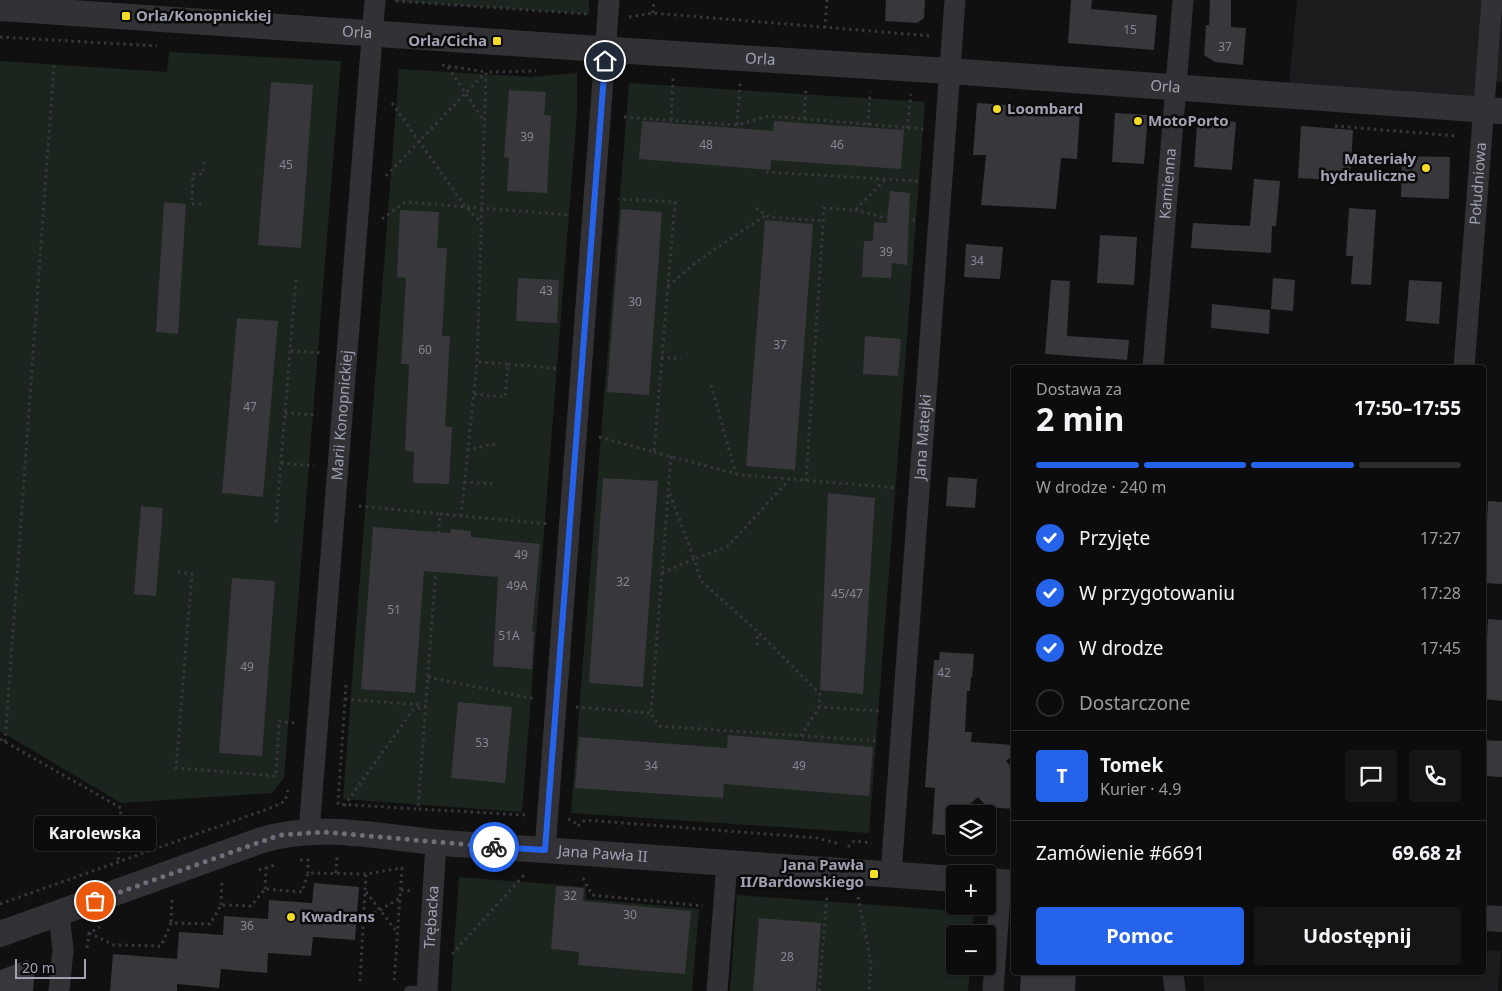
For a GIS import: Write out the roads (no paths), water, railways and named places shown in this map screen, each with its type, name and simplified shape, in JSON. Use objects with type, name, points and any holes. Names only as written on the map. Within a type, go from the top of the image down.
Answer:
[{"type":"street","name":"Marii Konopnickiej","points":[[308,832],[375,0]]},
{"type":"street","points":[[545,850],[609,0]]},
{"type":"street","name":"Jana Matejki","points":[[892,874],[955,0]]},
{"type":"street","name":"Kamienna","points":[[1153,365],[1183,0]]},
{"type":"street","name":"Południowa","points":[[1464,365],[1493,111],[1492,0]]},
{"type":"street","name":"Orla","points":[[11,5],[605,50],[949,70],[1175,89],[1493,111]]},
{"type":"street","name":"Jana Pawła II","points":[[0,934],[262,840],[280,835],[308,832],[436,843],[946,878]]},
{"type":"street","name":"Trębacka","points":[[426,991],[436,843]]},
{"type":"street","points":[[717,991],[727,863]]},
{"type":"street","points":[[993,991],[1001,882]]},
{"type":"street","points":[[59,914],[63,950],[59,991]]},
{"type":"street","points":[[1486,918],[1502,919]]},
{"type":"street","points":[[1173,975],[1175,991]]},
{"type":"lane","points":[[409,991],[426,991]]},
{"type":"place","name":"Orla/Konopnickiej","points":[[126,16]]},
{"type":"place","name":"Orla/Cicha","points":[[497,41]]},
{"type":"place","name":"Loombard","points":[[997,109]]},
{"type":"place","name":"MotoPorto","points":[[1138,121]]},
{"type":"place","name":"Materiały hydrauliczne","points":[[1426,168]]},
{"type":"place","name":"Jana Pawła II/Bardowskiego","points":[[874,874]]},
{"type":"place","name":"Karolewska","points":[[95,901]]},
{"type":"place","name":"Kwadrans","points":[[291,917]]}]
